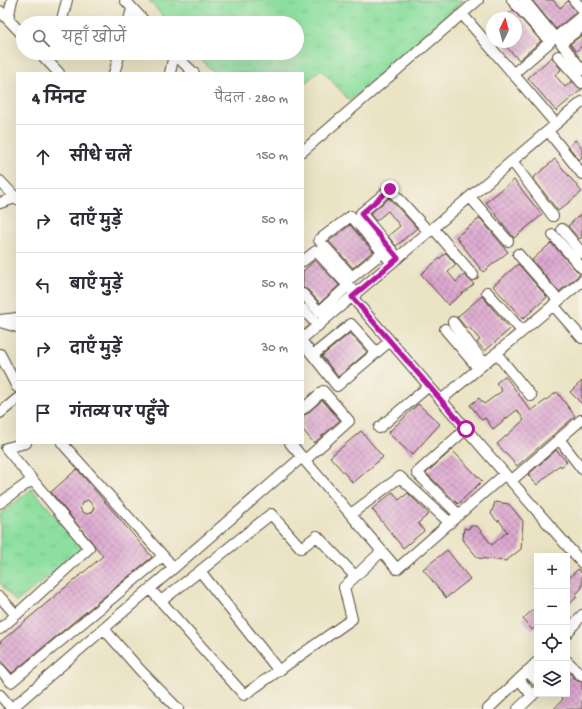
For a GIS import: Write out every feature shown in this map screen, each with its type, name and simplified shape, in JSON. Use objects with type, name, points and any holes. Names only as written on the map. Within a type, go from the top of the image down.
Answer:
[{"type":"street","points":[[8,19],[12,0]]},
{"type":"street","points":[[63,16],[67,0]]},
{"type":"street","points":[[125,0],[139,16]]},
{"type":"street","points":[[304,149],[478,0]]},
{"type":"street","points":[[512,0],[550,42],[513,74]]},
{"type":"street","points":[[524,0],[555,38],[582,16]]},
{"type":"street","points":[[574,0],[582,9]]},
{"type":"street","points":[[130,16],[132,9]]},
{"type":"street","points":[[0,11],[16,28]]},
{"type":"street","points":[[462,14],[513,74],[552,128],[582,174]]},
{"type":"street","points":[[582,27],[561,43],[582,70]]},
{"type":"street","points":[[558,56],[582,83]]},
{"type":"street","points":[[47,60],[58,72]]},
{"type":"street","points":[[51,64],[52,60]]},
{"type":"street","points":[[114,72],[118,60]]},
{"type":"street","points":[[170,72],[172,60]]},
{"type":"street","points":[[180,60],[193,72]]},
{"type":"street","points":[[304,336],[315,319],[395,260],[582,102]]},
{"type":"street","points":[[512,162],[553,216]]},
{"type":"street","points":[[0,181],[16,197]]},
{"type":"street","points":[[395,260],[361,214],[390,189],[473,275]]},
{"type":"street","points":[[470,197],[508,241]]},
{"type":"street","points":[[0,203],[16,198]]},
{"type":"street","points":[[383,252],[352,276],[319,240],[351,216],[383,252],[395,260]]},
{"type":"street","points":[[562,229],[582,253]]},
{"type":"street","points":[[553,235],[582,268]]},
{"type":"street","points":[[304,260],[316,251],[352,292],[429,386],[582,563]]},
{"type":"street","points":[[518,254],[582,338]]},
{"type":"street","points":[[441,400],[582,281]]},
{"type":"street","points":[[487,292],[522,331]]},
{"type":"street","points":[[304,296],[315,319]]},
{"type":"street","points":[[304,310],[315,319]]},
{"type":"street","points":[[0,321],[16,318]]},
{"type":"street","points":[[0,321],[16,327]]},
{"type":"street","points":[[313,355],[351,324],[376,352]]},
{"type":"street","points":[[449,325],[481,366]]},
{"type":"street","points":[[304,344],[337,386],[390,340]]},
{"type":"street","points":[[496,353],[531,396]]},
{"type":"street","points":[[0,354],[16,385]]},
{"type":"street","points":[[379,428],[429,386]]},
{"type":"street","points":[[0,695],[12,709],[174,568],[348,421],[323,391],[304,408]]},
{"type":"street","points":[[0,413],[16,400]]},
{"type":"street","points":[[291,444],[397,569],[459,515],[559,439],[581,420]]},
{"type":"street","points":[[459,515],[417,473],[466,429]]},
{"type":"street","points":[[559,439],[582,469]]},
{"type":"street","points":[[0,629],[89,548],[32,480],[3,451],[23,444]]},
{"type":"street","points":[[63,444],[174,568]]},
{"type":"street","points":[[351,514],[400,477],[450,523]]},
{"type":"street","points":[[0,503],[32,480]]},
{"type":"street","points":[[161,601],[271,514],[301,548],[317,536],[355,576]]},
{"type":"street","points":[[150,589],[244,695],[352,619],[344,587],[382,551]]},
{"type":"street","points":[[0,669],[11,682],[162,556]]},
{"type":"street","points":[[200,571],[278,671]]},
{"type":"street","points":[[0,597],[16,615]]},
{"type":"street","points":[[570,629],[582,615]]},
{"type":"street","points":[[104,629],[140,670],[178,709]]},
{"type":"street","points":[[570,664],[582,676]]},
{"type":"street","points":[[488,709],[534,665]]},
{"type":"street","points":[[527,671],[534,678]]},
{"type":"street","points":[[519,679],[534,692]]},
{"type":"street","points":[[518,709],[534,694]]},
{"type":"green space","points":[[149,0],[464,0],[350,101],[321,69],[304,84],[304,72],[213,72],[202,60],[304,60],[304,16],[163,16]]},
{"type":"green space","points":[[32,489],[84,549],[16,602],[0,583],[0,514]]},
{"type":"building","points":[[532,0],[553,0],[560,8],[568,1],[576,12],[556,29]]},
{"type":"building","points":[[522,20],[541,41],[519,60],[508,48],[522,48]]},
{"type":"building","points":[[582,35],[582,46],[576,51],[570,44]]},
{"type":"building","points":[[552,57],[561,70],[555,75],[565,87],[572,81],[582,89],[556,111],[528,78]]},
{"type":"building","points":[[575,140],[582,148],[582,157],[579,160],[569,147]]},
{"type":"building","points":[[555,159],[582,192],[558,211],[533,178]]},
{"type":"building","points":[[514,180],[542,215],[514,238],[486,202]]},
{"type":"building","points":[[389,198],[417,228],[396,246],[388,236],[400,226],[388,211],[376,221],[370,214]]},
{"type":"building","points":[[582,213],[582,237],[579,239],[568,226]]},
{"type":"building","points":[[480,218],[508,252],[483,272],[456,237]]},
{"type":"building","points":[[350,225],[373,251],[353,268],[329,241]]},
{"type":"building","points":[[551,243],[580,274],[559,292],[532,260]]},
{"type":"building","points":[[446,253],[456,265],[448,272],[456,282],[464,275],[474,284],[448,305],[421,274]]},
{"type":"building","points":[[315,260],[339,285],[320,303],[308,290],[304,288],[304,270]]},
{"type":"building","points":[[518,264],[547,297],[523,319],[493,286]]},
{"type":"building","points":[[482,296],[510,329],[485,351],[477,342],[480,340],[469,327],[467,329],[457,317]]},
{"type":"building","points":[[350,333],[367,352],[338,377],[322,356]]},
{"type":"building","points":[[505,376],[531,411],[557,392],[575,416],[517,466],[497,444],[524,420],[517,410],[493,429],[485,418],[482,420],[470,405],[479,398],[484,404],[502,391],[496,383]]},
{"type":"building","points":[[582,381],[582,404],[570,392]]},
{"type":"building","points":[[322,400],[340,420],[314,443],[304,431],[304,415],[307,414]]},
{"type":"building","points":[[418,404],[440,424],[412,455],[388,433]]},
{"type":"building","points":[[361,431],[383,457],[353,483],[330,457]]},
{"type":"building","points":[[452,450],[482,481],[458,504],[426,473]]},
{"type":"building","points":[[556,450],[567,462],[561,467],[560,465],[557,467],[537,485],[528,475]]},
{"type":"building","points":[[77,469],[152,557],[12,673],[0,660],[0,642],[103,556],[51,492]],"holes":[[[88,500],[94,507],[92,512],[87,514],[82,512],[80,508],[82,503]]]},
{"type":"building","points":[[393,492],[399,500],[408,493],[429,514],[418,523],[424,531],[403,548],[372,509]]},
{"type":"building","points":[[495,502],[509,504],[523,521],[521,549],[506,561],[478,558],[463,540],[464,528],[469,529],[470,526],[477,526],[492,545],[507,532],[499,520],[498,522],[491,514]]},
{"type":"building","points":[[447,550],[470,579],[446,598],[423,569]]},
{"type":"building","points":[[578,569],[582,574],[582,588],[575,595],[577,597],[570,603],[571,590],[570,577]]},
{"type":"building","points":[[534,609],[534,628],[532,630],[523,619]]},
{"type":"building","points":[[570,673],[577,681],[582,682],[582,709],[554,709],[563,699],[561,697],[570,697]]},
{"type":"route","points":[[390,189],[361,214],[398,258],[352,297],[466,429]]}]
